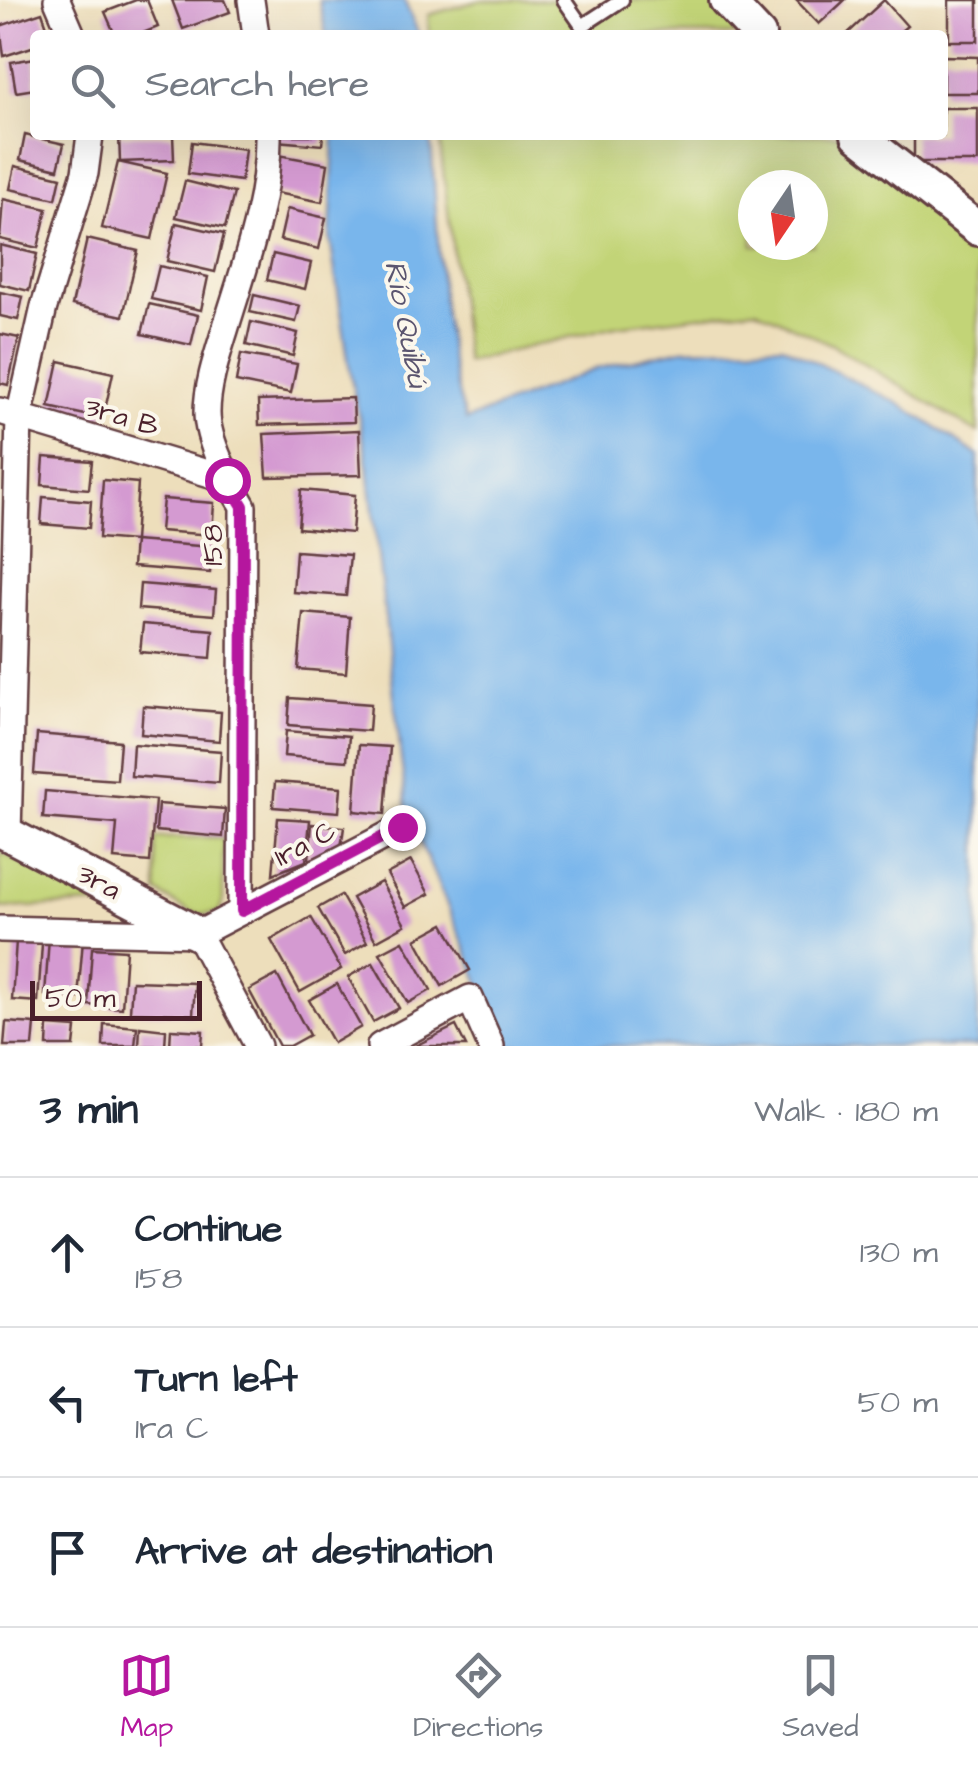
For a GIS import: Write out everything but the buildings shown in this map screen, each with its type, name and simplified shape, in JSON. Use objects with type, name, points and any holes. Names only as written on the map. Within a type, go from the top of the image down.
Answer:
[{"type":"street","points":[[58,0],[70,30]]},
{"type":"street","points":[[251,0],[255,30]]},
{"type":"street","points":[[726,0],[754,30]]},
{"type":"street","points":[[4,832],[10,414],[85,173],[89,140]]},
{"type":"street","name":"158","points":[[242,911],[243,506],[227,480],[206,416],[216,360],[257,224],[268,140]]},
{"type":"street","points":[[864,140],[978,229]]},
{"type":"street","name":"3ra B","points":[[10,414],[227,480]]},
{"type":"street","name":"1ra C","points":[[0,930],[198,934],[402,827]]},
{"type":"street","name":"3ra","points":[[4,832],[198,934]]},
{"type":"street","points":[[198,934],[258,1046]]},
{"type":"street","points":[[380,1046],[470,998],[492,1046]]},
{"type":"lane","points":[[564,0],[582,26],[622,0]]},
{"type":"green space","points":[[481,0],[564,0],[582,26],[622,0],[732,0],[759,30],[429,30],[428,15]]},
{"type":"green space","points":[[440,140],[864,140],[978,229],[978,433],[833,345],[756,309],[616,326],[466,362]]},
{"type":"green space","points":[[223,837],[223,901],[219,912],[194,913],[157,892],[155,838]]},
{"type":"green space","points":[[0,852],[106,904],[0,908]]},
{"type":"water","points":[[319,0],[404,0],[417,30],[325,30]]},
{"type":"water","name":"Río Quibú","points":[[334,140],[430,140],[445,314],[466,420],[596,369],[682,349],[782,345],[900,404],[978,455],[978,1046],[507,1046],[407,811],[367,458],[330,239]]},
{"type":"route","points":[[227,480],[243,506],[242,911],[402,827]]}]
